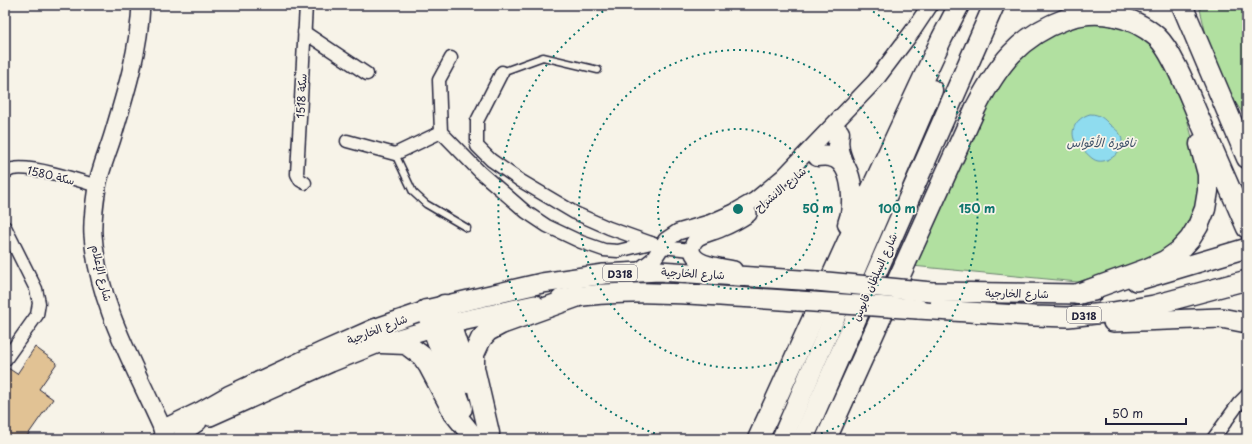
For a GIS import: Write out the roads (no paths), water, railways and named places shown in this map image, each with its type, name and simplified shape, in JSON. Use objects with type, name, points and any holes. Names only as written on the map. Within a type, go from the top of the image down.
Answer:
[{"type":"highway","points":[[758,439],[893,143],[959,5]]},
{"type":"highway","name":"شارع السلطان قابوس","points":[[782,439],[968,5]]},
{"type":"highway","name":"شارع السلطان قابوس","points":[[803,439],[994,5]]},
{"type":"highway","points":[[1182,5],[1247,158]]},
{"type":"highway","points":[[826,439],[976,107],[990,81],[1001,64],[1018,46],[1039,31],[1054,23],[1075,16],[1096,14],[1115,16],[1130,19],[1141,25],[1158,38],[1167,50],[1184,82],[1247,228]]},
{"type":"highway","points":[[1078,294],[1147,269],[1165,260],[1179,251],[1190,239],[1198,226],[1205,209],[1208,191],[1208,174],[1184,82]]},
{"type":"highway","points":[[1217,88],[1239,130],[1247,141]]},
{"type":"highway","points":[[818,308],[832,264],[851,217],[852,195],[849,179],[838,153],[837,144],[839,134]]},
{"type":"highway","points":[[818,156],[829,155],[844,165]]},
{"type":"highway","points":[[483,438],[474,368],[474,354],[481,340],[488,331],[501,324],[576,297]]},
{"type":"highway","points":[[438,317],[464,369],[483,438]]},
{"type":"highway","points":[[381,343],[406,344],[422,356],[429,366],[454,413],[483,438]]},
{"type":"main road","name":"شارع الإعلام","points":[[141,5],[133,65],[97,186],[93,234],[96,261],[106,297],[129,359],[150,405],[169,436]]},
{"type":"main road","name":"شارع الخارجية","points":[[200,416],[381,343],[438,317],[562,280],[604,274],[659,271],[791,279],[932,292],[1078,294],[1127,284],[1247,248]]},
{"type":"main road","name":"شارع الخارجية","points":[[169,436],[230,394],[374,328],[576,297],[639,293],[1068,317],[1113,312],[1154,305],[1247,280]]},
{"type":"main road","points":[[1068,317],[1105,322],[1221,318],[1247,323]]},
{"type":"main road","points":[[150,405],[164,412],[200,416]]},
{"type":"street","name":"سكة 1518","points":[[305,183],[300,180],[296,174],[306,5]]},
{"type":"street","name":"شارع الانشراح","points":[[692,250],[692,244],[698,239],[732,224],[770,200],[818,156],[839,134],[930,5]]},
{"type":"street","points":[[304,32],[367,74]]},
{"type":"street","points":[[451,58],[439,80],[441,132],[480,172],[526,212],[547,226],[581,242],[604,250],[618,251],[656,245]]},
{"type":"street","points":[[502,72],[477,121],[477,146],[491,160],[521,181],[575,213],[609,228],[656,245],[692,250],[694,255],[699,260],[706,263],[791,279]]},
{"type":"street","name":"شارع الانشراح","points":[[637,272],[653,260],[656,245],[678,232],[709,223],[734,212],[755,200],[784,176],[875,81]]},
{"type":"street","points":[[839,134],[842,121],[854,102]]},
{"type":"street","points":[[347,141],[395,154],[441,132]]},
{"type":"street","name":"سكة 1580","points":[[5,173],[12,169],[24,168],[54,174],[97,186]]},
{"type":"street","points":[[5,227],[36,289],[39,303],[37,314],[5,360]]},
{"type":"street","points":[[1204,319],[1222,321],[1238,326],[1247,331]]},
{"type":"street","points":[[1213,439],[1239,403],[1247,395]]},
{"type":"street","points":[[1226,421],[1247,407]]},
{"type":"lane","points":[[502,72],[543,57],[598,70]]},
{"type":"lane","points":[[395,154],[413,192],[426,204],[467,228]]},
{"type":"water","name":"نافورة الأقواس","points":[[1090,114],[1102,117],[1118,131],[1121,136],[1122,141],[1119,150],[1108,160],[1098,161],[1090,157],[1079,147],[1074,139],[1073,130],[1076,123],[1082,117]]}]
